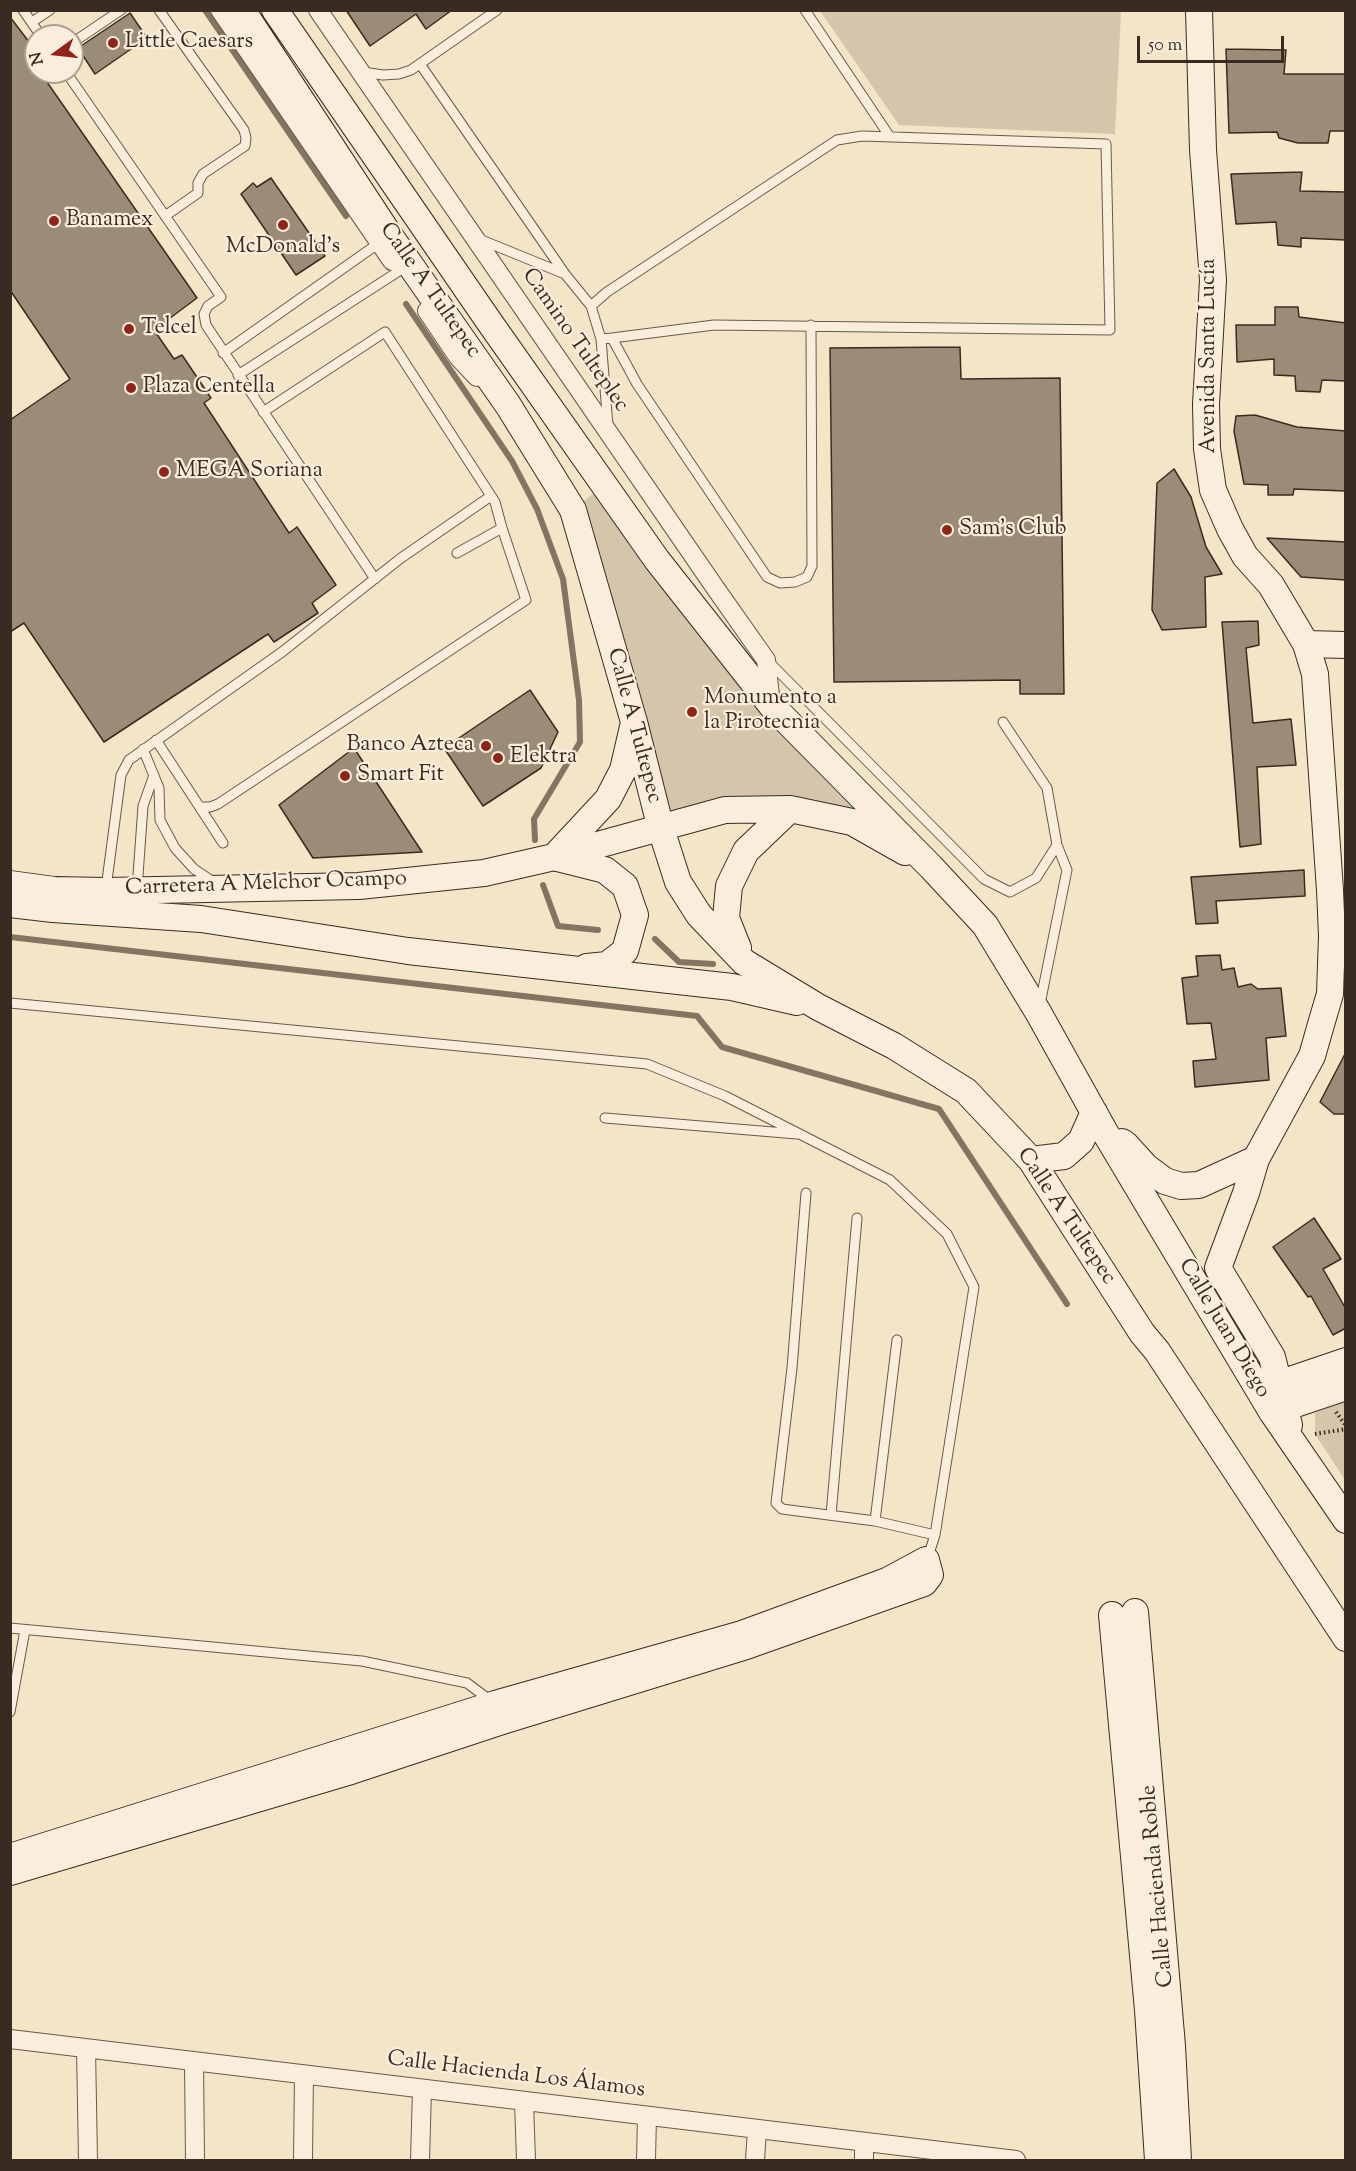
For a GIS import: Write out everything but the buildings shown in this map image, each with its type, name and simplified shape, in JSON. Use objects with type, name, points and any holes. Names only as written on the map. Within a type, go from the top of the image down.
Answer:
[{"type":"main road","name":"Calle A Tultepec","points":[[242,10],[390,236],[518,421],[573,510],[634,722],[661,829],[678,882],[699,915],[744,962],[818,1007],[894,1046],[966,1091],[1031,1160],[1142,1333],[1157,1351],[1346,1638]]},
{"type":"main road","name":"Calle A Tultepec","points":[[275,10],[488,320],[657,560],[772,706],[985,925],[1038,1012],[1106,1134]]},
{"type":"main road","name":"Avenida Santa Lucía","points":[[1199,10],[1203,150],[1213,280],[1206,404],[1207,449],[1213,490],[1230,529],[1245,556],[1271,585],[1306,644],[1315,674],[1338,998],[1312,1056],[1256,1159],[1218,1268],[1272,1358],[1282,1392]]},
{"type":"main road","points":[[1306,644],[1346,645]]},
{"type":"main road","points":[[572,969],[607,965],[625,951],[635,915],[625,886],[605,870],[554,857],[608,799],[623,770],[634,722]]},
{"type":"main road","points":[[744,962],[726,918],[729,886],[746,851],[790,808]]},
{"type":"main road","name":"Carretera A Melchor Ocampo","points":[[10,884],[54,890],[106,891],[359,886],[484,873],[554,857],[725,810],[790,808],[852,822],[931,867]]},
{"type":"main road","name":"Carretera A Melchor Ocampo","points":[[10,904],[201,919],[408,951],[732,987],[818,1007]]},
{"type":"main road","points":[[1031,1160],[1064,1156],[1081,1141],[1094,1112]]},
{"type":"main road","points":[[1106,1134],[1126,1145],[1146,1167],[1165,1181],[1181,1186],[1199,1185],[1256,1159]]},
{"type":"main road","name":"Calle Juan Diego","points":[[1106,1134],[1282,1392]]},
{"type":"main road","points":[[1282,1392],[1346,1361]]},
{"type":"main road","points":[[1282,1392],[1346,1387]]},
{"type":"main road","points":[[1282,1392],[1346,1520]]},
{"type":"main road","points":[[10,1857],[498,1713],[742,1634],[887,1581],[926,1560]]},
{"type":"main road","name":"Calle Hacienda Roble","points":[[1158,2160],[1124,1614],[1172,2046],[1178,2160]]},
{"type":"main road","points":[[10,1872],[351,1771],[498,1713]]},
{"type":"street","points":[[220,10],[458,357],[518,421]]},
{"type":"street","name":"Camino Tulteplec","points":[[318,10],[766,660],[772,706]]},
{"type":"street","name":"Calle Hacienda Los Álamos","points":[[10,2039],[757,2130],[864,2151],[1016,2160]]},
{"type":"street","points":[[86,2048],[88,2160]]},
{"type":"street","points":[[194,2062],[195,2160]]},
{"type":"street","points":[[303,2075],[303,2160]]},
{"type":"street","points":[[420,2160],[422,2089]]},
{"type":"street","points":[[524,2102],[525,2160]]},
{"type":"street","points":[[646,2160],[647,2116]]},
{"type":"street","points":[[755,2160],[757,2130]]},
{"type":"lane","points":[[23,10],[32,22],[50,10]]},
{"type":"lane","points":[[84,35],[121,10]]},
{"type":"lane","points":[[159,10],[244,130],[246,138],[245,146],[202,174],[198,183],[198,193],[165,216]]},
{"type":"lane","points":[[359,71],[383,75],[399,74],[411,70],[497,10]]},
{"type":"lane","points":[[805,10],[890,137]]},
{"type":"lane","points":[[420,64],[566,274],[591,306],[601,339],[609,434]]},
{"type":"lane","points":[[74,84],[221,297],[208,306],[204,314],[206,325],[375,579]]},
{"type":"lane","points":[[591,306],[607,292],[837,140],[853,136],[1106,144],[1110,330],[714,325],[601,339]]},
{"type":"lane","points":[[473,236],[566,274]]},
{"type":"lane","points":[[223,353],[379,243]]},
{"type":"lane","points":[[238,375],[399,271]]},
{"type":"lane","points":[[612,338],[637,384],[767,577],[780,583],[795,582],[807,577],[812,566],[811,325]]},
{"type":"lane","points":[[201,807],[218,804],[526,600],[495,502],[385,332],[263,412]]},
{"type":"lane","points":[[106,891],[121,776],[129,760],[282,652],[375,579],[491,496]]},
{"type":"lane","points":[[457,553],[502,528]]},
{"type":"lane","points":[[766,660],[984,879],[1010,892],[1036,878],[1057,845]]},
{"type":"lane","points":[[1003,722],[1047,788],[1057,845],[1067,870],[1038,1012]]},
{"type":"lane","points":[[156,741],[223,843]]},
{"type":"lane","points":[[143,749],[159,788],[160,820],[175,848],[194,869],[221,888]]},
{"type":"lane","points":[[137,889],[143,806],[154,775]]},
{"type":"lane","points":[[142,825],[160,820]]},
{"type":"lane","points":[[10,1003],[647,1064],[725,1096],[890,1180],[947,1234],[974,1287],[935,1535],[926,1560]]},
{"type":"lane","points":[[605,1118],[802,1134]]},
{"type":"lane","points":[[806,1193],[792,1368],[776,1503],[782,1509],[875,1521],[935,1535]]},
{"type":"lane","points":[[831,1515],[857,1218]]},
{"type":"lane","points":[[875,1521],[897,1340]]},
{"type":"lane","points":[[10,1628],[362,1661],[467,1683],[498,1713]]},
{"type":"lane","points":[[10,1712],[25,1630]]},
{"type":"path","points":[[1304,1438],[1344,1429],[1346,1435]]},
{"type":"shaded area","points":[[820,11],[1121,11],[1115,134],[899,125]]},
{"type":"shaded area","points":[[604,485],[799,740],[928,866],[798,808],[662,827],[573,510]]},
{"type":"shaded area","points":[[1346,1401],[1345,1480],[1315,1434],[1315,1413]]},
{"type":"waterway","points":[[205,10],[346,216]]},
{"type":"waterway","points":[[406,304],[512,461],[537,509],[563,579],[579,700],[580,742],[534,819],[535,840]]},
{"type":"waterway","points":[[543,885],[558,926],[598,930]]},
{"type":"waterway","points":[[10,937],[697,1016],[722,1047],[939,1109],[1067,1304]]},
{"type":"waterway","points":[[655,939],[679,962],[713,964]]},
{"type":"place","name":"Little Caesars","points":[[113,43]]},
{"type":"place","name":"Banamex","points":[[54,221]]},
{"type":"place","name":"McDonald's","points":[[283,225]]},
{"type":"place","name":"Telcel","points":[[129,329]]},
{"type":"place","name":"Plaza Centella","points":[[131,388]]},
{"type":"place","name":"MEGA Soriana","points":[[164,472]]},
{"type":"place","name":"Sam's Club","points":[[947,530]]},
{"type":"place","name":"Monumento a la Pirotecnia","points":[[692,712]]},
{"type":"place","name":"Banco Azteca","points":[[486,746]]},
{"type":"place","name":"Elektra","points":[[498,758]]},
{"type":"place","name":"Smart Fit","points":[[345,776]]}]
